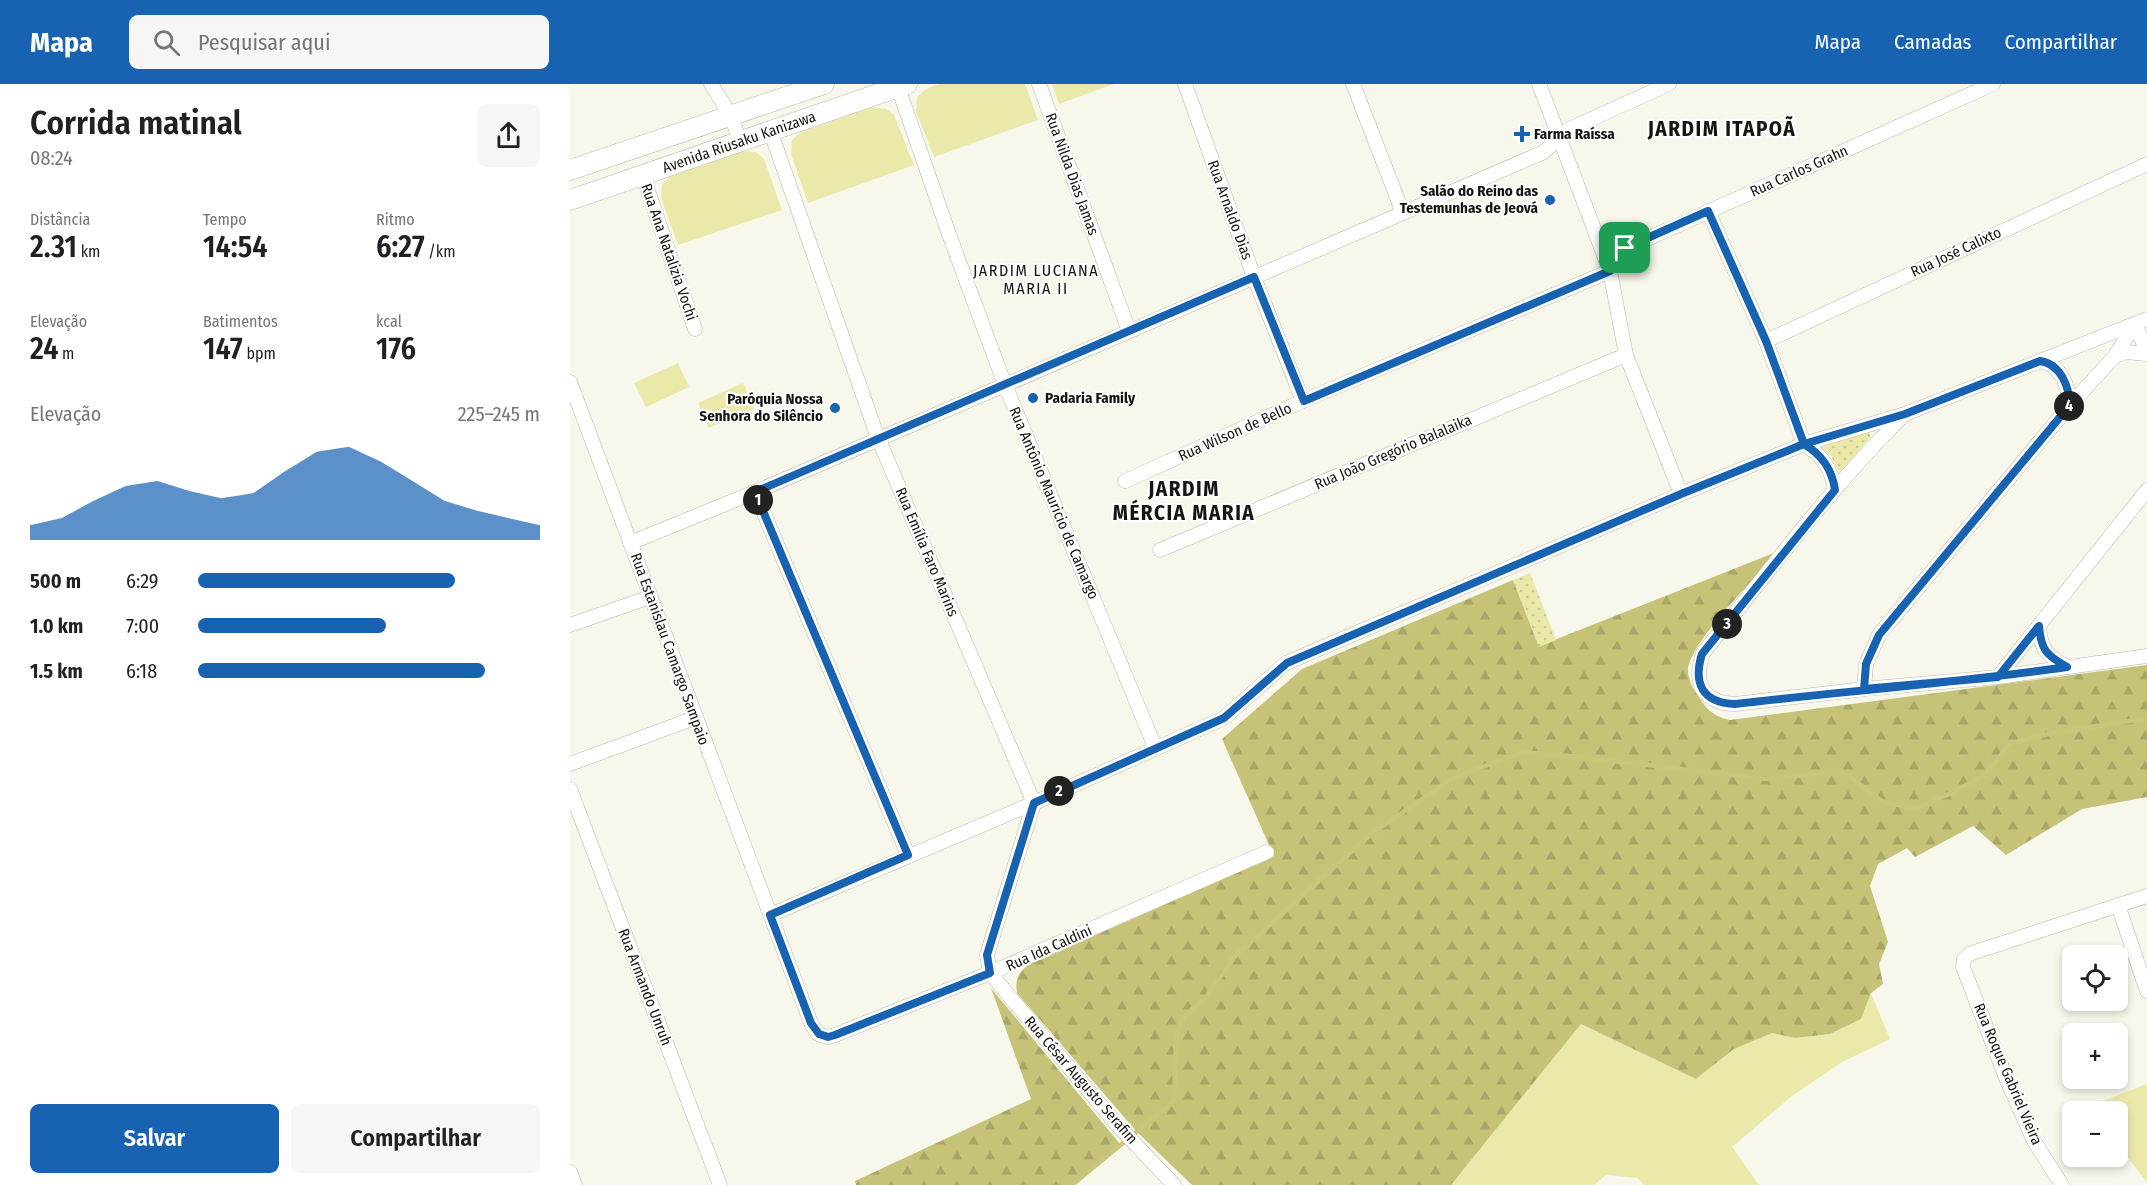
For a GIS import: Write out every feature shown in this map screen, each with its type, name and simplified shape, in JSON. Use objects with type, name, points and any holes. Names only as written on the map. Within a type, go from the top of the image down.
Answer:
[{"type":"street","points":[[711,84],[730,116],[740,141]]},
{"type":"street","name":"Avenida Riusaku Kanizawa","points":[[570,170],[824,84]]},
{"type":"street","name":"Rua Nilda Dias Jamas","points":[[1039,84],[1129,331]]},
{"type":"street","name":"Rua Arnaldo Dias","points":[[1185,84],[1254,277],[1304,401]]},
{"type":"street","points":[[1353,84],[1403,213]]},
{"type":"street","points":[[1539,84],[1610,271],[1626,355],[1681,494]]},
{"type":"street","name":"Rua Estanislau Camargo Sampaio","points":[[828,1037],[819,1034],[811,1023],[630,543],[1005,386],[1544,152],[1567,130],[1669,84]]},
{"type":"street","name":"Rua Carlos Grahn","points":[[1605,258],[1993,84]]},
{"type":"street","name":"Avenida Riusaku Kanizawa","points":[[570,200],[902,86]]},
{"type":"street","name":"Rua Antônio Mauricio de Camargo","points":[[902,86],[950,237],[1005,386],[1155,747]]},
{"type":"street","name":"Rua Emília Faro Marins","points":[[770,130],[878,438],[1034,803]]},
{"type":"street","name":"Rua José Calixto","points":[[1766,341],[2147,164]]},
{"type":"street","name":"Rua Ana Natalizia Vochi","points":[[643,176],[695,329]]},
{"type":"street","points":[[1708,211],[1766,341],[1804,444],[1816,451],[1824,461],[1833,477],[1835,490]]},
{"type":"street","name":"Rua Wilson de Bello","points":[[1125,481],[1304,401],[1610,271]]},
{"type":"street","points":[[2115,356],[2127,352],[2147,353],[2141,321]]},
{"type":"street","points":[[1864,689],[1866,664],[1879,635],[2070,405],[2115,356],[2141,321]]},
{"type":"street","points":[[770,915],[1034,803],[1224,718],[1287,663],[1681,494],[1804,444],[1905,414],[2141,321]]},
{"type":"street","name":"Rua João Gregório Balalaika","points":[[1160,550],[1626,355]]},
{"type":"street","points":[[2040,361],[2046,362],[2059,371],[2068,391],[2070,405]]},
{"type":"street","points":[[570,382],[630,543]]},
{"type":"street","points":[[1905,414],[1835,490],[1702,654],[1698,680],[1711,699],[1721,704],[1735,704],[1998,677],[2147,656]]},
{"type":"street","points":[[755,492],[908,855]]},
{"type":"street","points":[[1998,677],[2146,493]]},
{"type":"street","points":[[570,626],[650,597]]},
{"type":"street","points":[[2039,626],[2040,641],[2048,655],[2067,667]]},
{"type":"street","points":[[570,764],[695,718]]},
{"type":"street","name":"Rua Armando Unruh","points":[[570,789],[720,1185]]},
{"type":"street","points":[[990,973],[987,955],[1034,803]]},
{"type":"street","name":"Rua Ida Caldini","points":[[828,1037],[990,973],[1267,852]]},
{"type":"street","points":[[2147,896],[2118,905],[2147,991]]},
{"type":"street","name":"Rua Roque Gabriel Vieira","points":[[2062,1185],[2034,1141],[2008,1083],[1963,967],[1964,959],[1969,954],[2118,905]]},
{"type":"street","name":"Rua César Augusto Serafim","points":[[990,973],[1119,1127],[1174,1185]]},
{"type":"street","points":[[570,1172],[575,1185]]},
{"type":"shaded area","points":[[939,84],[1025,84],[1038,120],[934,157],[916,112],[917,97],[926,89]]},
{"type":"shaded area","points":[[1052,84],[1114,84],[1059,104]]},
{"type":"shaded area","points":[[873,107],[886,109],[894,115],[914,165],[808,203],[791,154],[792,140],[801,132]]},
{"type":"shaded area","points":[[743,151],[756,152],[764,159],[782,210],[678,245],[661,198],[662,184],[671,176]]},
{"type":"shaded area","points":[[678,363],[689,387],[646,407],[634,383]]},
{"type":"shaded area","points":[[743,383],[754,408],[709,428],[698,403]]},
{"type":"shaded area","points":[[1868,432],[1871,437],[1841,471],[1838,470],[1831,456],[1822,447]]},
{"type":"shaded area","points":[[1530,573],[1556,640],[1539,647],[1513,580]]},
{"type":"shaded area","points":[[1871,993],[1890,1039],[1842,1062],[1792,1096],[1732,1147],[1759,1185],[1644,1185],[1638,1178],[1606,1175],[1594,1185],[1451,1185],[1581,1024],[1696,1079],[1734,1049],[1772,1033],[1795,1038],[1830,1034],[1861,1019]]},
{"type":"shaded area","points":[[2147,1084],[2147,1182],[2128,1158],[2128,1101],[2103,1101]]},
{"type":"green space","points":[[1779,551],[1712,627],[1691,659],[1688,674],[1701,701],[1715,714],[1730,720],[2147,665],[2147,797],[2082,809],[2006,855],[1973,826],[1915,857],[1907,848],[1878,864],[1870,886],[1888,942],[1879,964],[1883,984],[1871,993],[1861,1019],[1830,1034],[1795,1038],[1772,1033],[1734,1049],[1696,1079],[1581,1024],[1451,1185],[1192,1185],[1136,1131],[1017,993],[1018,976],[1030,964],[1274,856],[1222,739],[1302,669],[1513,580],[1539,646]]},
{"type":"green space","points":[[991,988],[1120,1144],[1072,1185],[856,1185],[855,1181],[1031,1099]]},
{"type":"waterway","points":[[1072,1185],[1174,1101],[1176,1039],[1183,1017],[1206,997],[1234,957],[1371,834],[1453,778],[1522,752],[1766,779],[1842,771],[1883,802],[1916,808],[1987,774],[2009,744],[2048,734],[2147,718]]},
{"type":"place","name":"Farma Raíssa","points":[[1522,134]]},
{"type":"place","name":"Salão do Reino das Testemunhas de Jeová","points":[[1550,200]]},
{"type":"place","name":"Padaria Family","points":[[1033,398]]},
{"type":"place","name":"Paróquia Nossa Senhora do Silêncio","points":[[835,408]]},
{"type":"district","name":"JARDIM ITAPOÃ","points":[[1722,129]]},
{"type":"district","name":"JARDIM LUCIANA MARIA II","points":[[1036,279]]},
{"type":"district","name":"JARDIM MÉRCIA MARIA","points":[[1184,501]]},
{"type":"route","points":[[1625,248],[1605,258],[1610,271],[1304,401],[1254,277],[755,492],[908,855],[770,915],[811,1023],[819,1034],[828,1037],[835,1035],[990,973],[987,955],[1034,803],[1224,718],[1287,663],[1681,494],[1804,444],[1816,451],[1824,461],[1833,477],[1835,490],[1702,654],[1698,680],[1711,699],[1721,704],[1735,704],[1998,677],[2067,667],[2048,655],[2040,641],[2039,626],[1998,677],[1864,689],[1866,664],[1879,635],[2070,405],[2068,391],[2059,371],[2046,362],[2040,361],[1905,414],[1804,444],[1766,341],[1708,211],[1625,248]]}]
